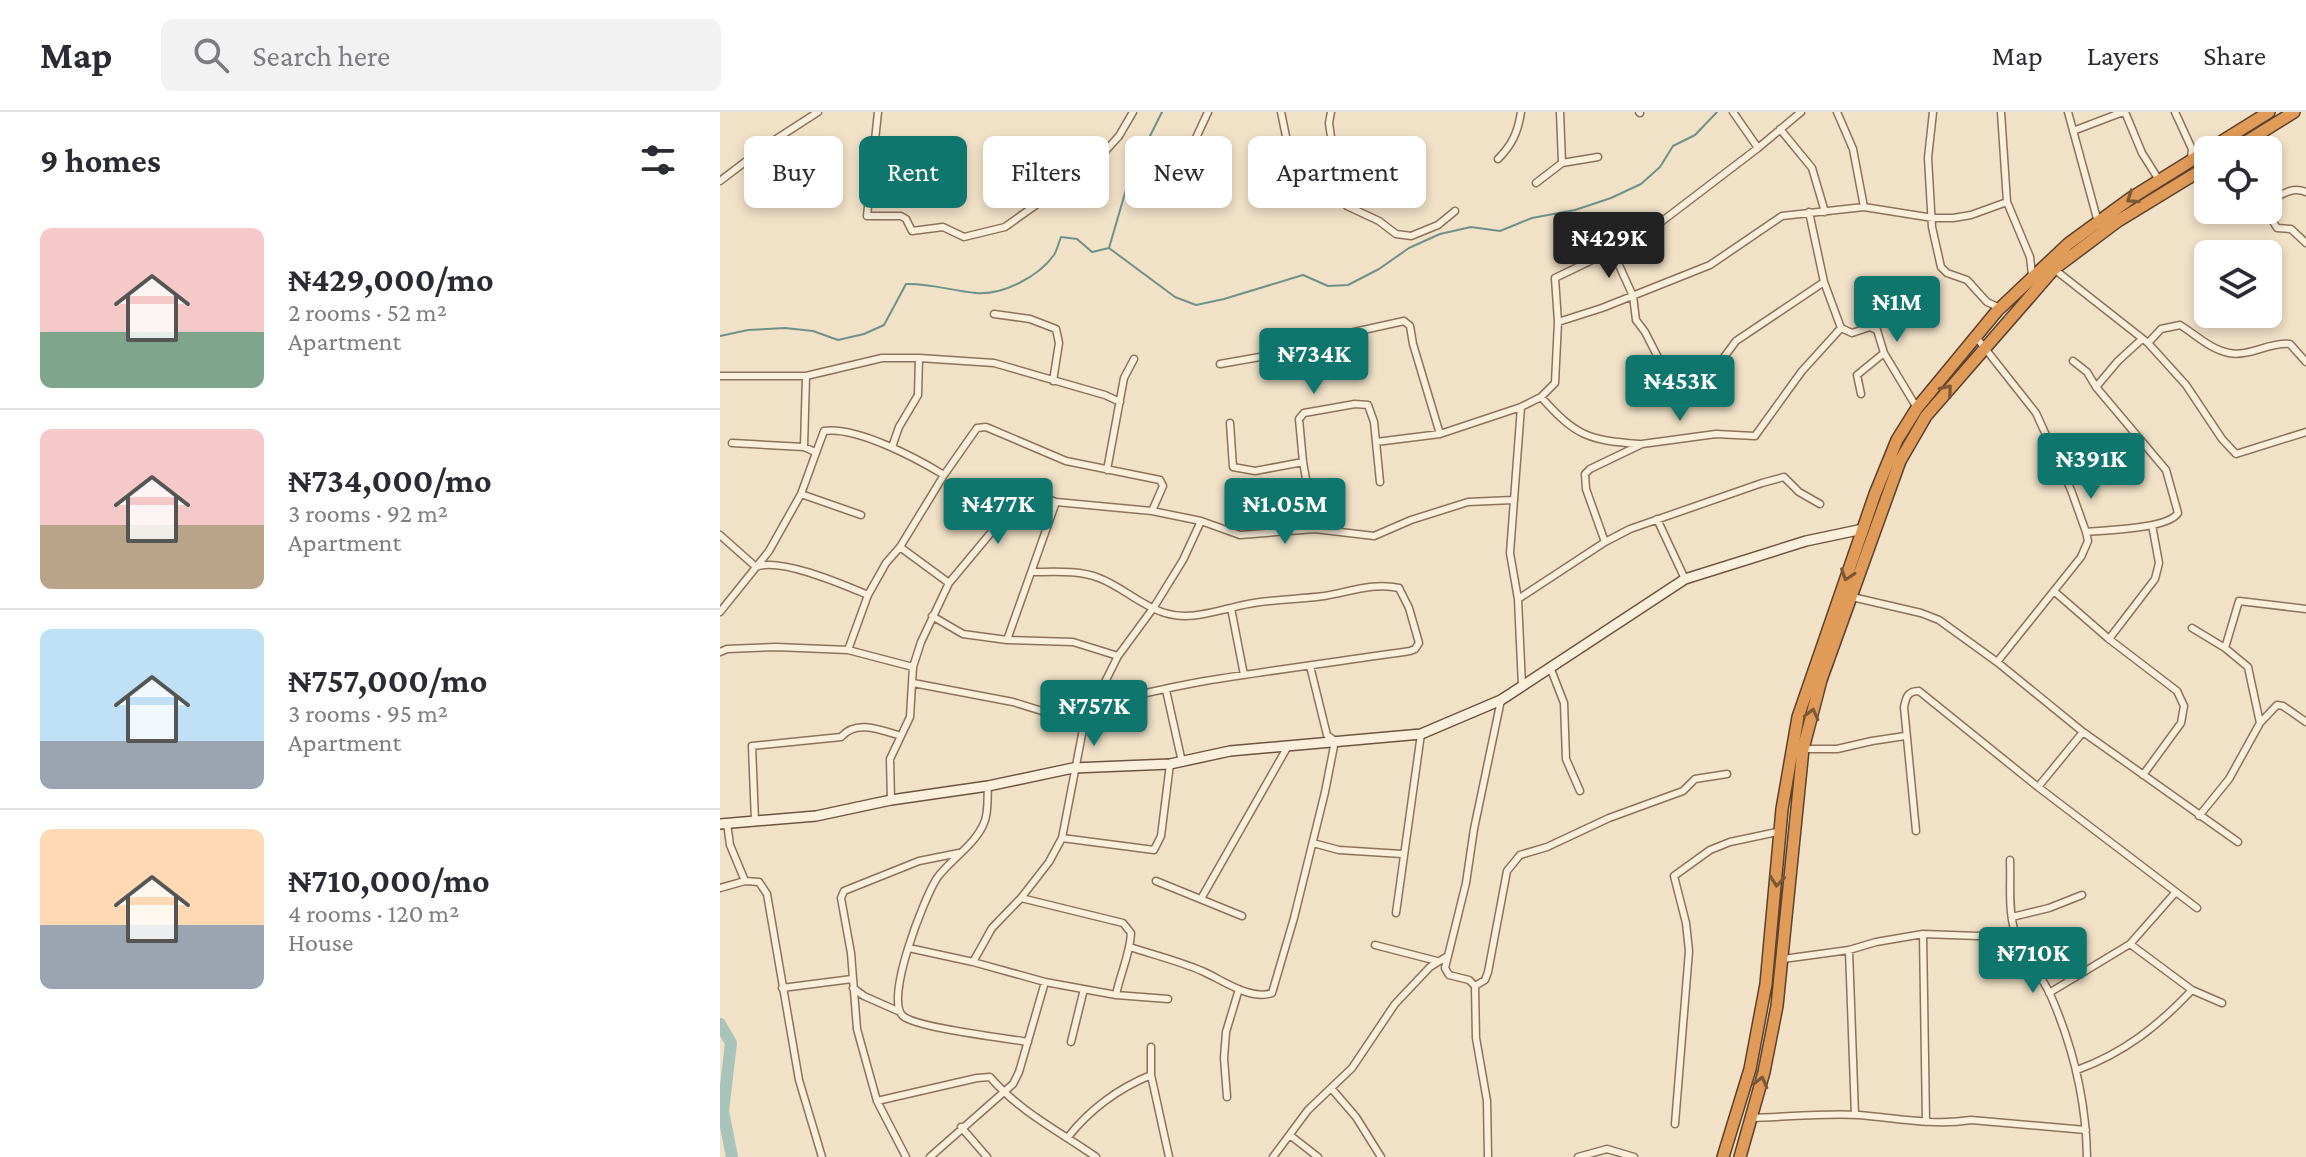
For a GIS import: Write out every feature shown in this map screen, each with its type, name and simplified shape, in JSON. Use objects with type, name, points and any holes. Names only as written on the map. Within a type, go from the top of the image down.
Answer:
[{"type":"highway","points":[[1740,1157],[1764,1072],[1783,959],[1803,749],[1821,680],[1889,487],[1911,439],[1980,342],[1997,311],[2068,244],[2160,180],[2269,112]]},
{"type":"highway","points":[[2255,136],[2294,112]]},
{"type":"highway","points":[[1723,1157],[1750,1069],[1766,984],[1788,763],[1798,717],[1893,449],[1917,408],[2054,269],[2118,221],[2194,175]]},
{"type":"street","points":[[800,112],[802,121]]},
{"type":"street","points":[[720,181],[818,112]]},
{"type":"street","points":[[878,112],[865,211],[867,216],[901,216],[912,231],[943,227],[964,237],[1005,227],[1040,202],[1072,189],[1085,179],[1119,136],[1133,112]]},
{"type":"street","points":[[1197,136],[1208,112]]},
{"type":"street","points":[[1281,112],[1286,136]]},
{"type":"street","points":[[1331,112],[1331,185],[1347,206],[1379,221],[1396,234],[1411,236],[1438,225],[1455,211]]},
{"type":"street","points":[[1498,159],[1512,144],[1521,112]]},
{"type":"street","points":[[1560,112],[1562,163]]},
{"type":"street","points":[[1733,112],[1758,148]]},
{"type":"street","points":[[1376,442],[1440,434],[1521,407],[1541,397],[1555,383],[1558,322],[1555,278],[1644,235],[1801,112]]},
{"type":"street","points":[[1933,112],[1928,158],[1932,227],[1943,270],[1967,280],[1987,302],[2000,307],[1997,311]]},
{"type":"street","points":[[2001,112],[2007,202],[2030,257],[2033,278]]},
{"type":"street","points":[[2068,112],[2098,222]]},
{"type":"street","points":[[2073,131],[2124,112],[2142,153],[2160,180]]},
{"type":"street","points":[[2175,112],[2192,149],[2190,161]]},
{"type":"street","points":[[1841,113],[1853,149],[1864,207]]},
{"type":"street","points":[[1780,129],[1812,168],[1825,212]]},
{"type":"street","points":[[1536,183],[1562,163],[1598,157]]},
{"type":"street","points":[[2282,194],[2299,189],[2306,192]]},
{"type":"street","points":[[1558,322],[1710,265],[1782,216],[1864,207],[1933,218],[1971,215],[2007,202]]},
{"type":"street","points":[[1809,212],[1824,282],[1841,328],[1852,333],[1873,327],[1877,330],[1884,353],[1917,408]]},
{"type":"street","points":[[2275,224],[2277,228],[2291,229],[2306,243]]},
{"type":"street","points":[[1613,252],[1633,296],[1636,320],[1667,375],[1675,382],[1698,390],[1736,341],[1824,282]]},
{"type":"street","points":[[2054,269],[2145,341],[2186,385],[2228,448],[2236,454],[2306,432]]},
{"type":"street","points":[[994,314],[1030,319],[1056,329],[1059,343],[1053,381]]},
{"type":"street","points":[[1220,364],[1277,354],[1336,336],[1404,321],[1410,326],[1440,434]]},
{"type":"street","points":[[2096,387],[2161,329],[2180,325],[2228,353],[2237,354],[2280,343],[2290,344],[2306,362]]},
{"type":"street","points":[[1541,397],[1562,420],[1585,436],[1642,444],[1716,434],[1755,436],[1802,371],[1841,328]]},
{"type":"street","points":[[1980,342],[2036,413],[2071,490],[2088,541],[2081,557],[2055,592],[1997,662]]},
{"type":"street","points":[[1861,394],[1857,375],[1884,353]]},
{"type":"street","points":[[720,376],[806,376],[882,358],[919,358],[994,363],[1120,402]]},
{"type":"street","points":[[892,447],[899,427],[918,395],[919,358]]},
{"type":"street","points":[[1107,470],[1124,378],[1134,359]]},
{"type":"street","points":[[2073,361],[2087,372],[2096,387],[2166,470],[2178,513],[2174,519],[2152,525],[2086,532]]},
{"type":"street","points":[[804,447],[806,376]]},
{"type":"street","points":[[1315,529],[1303,462],[1299,419],[1304,413],[1355,404],[1368,405],[1374,422],[1380,482]]},
{"type":"street","points":[[1521,407],[1510,553],[1518,599],[1522,686]]},
{"type":"street","points":[[1230,423],[1233,467],[1255,471],[1303,462]]},
{"type":"street","points":[[848,650],[868,595],[886,563],[900,547],[977,428],[986,427],[1066,461],[1160,480],[1163,486],[1152,511]]},
{"type":"street","points":[[720,612],[769,551],[801,494],[824,431],[836,429],[892,447],[944,475]]},
{"type":"street","points":[[732,443],[804,447],[815,452]]},
{"type":"street","points":[[1605,542],[1586,489],[1585,474],[1642,444]]},
{"type":"street","points":[[1518,599],[1605,542],[1657,519],[1779,477],[1787,479],[1799,492],[1820,504]]},
{"type":"street","points":[[891,800],[890,759],[910,717],[913,667],[932,616],[949,583],[1004,517],[1017,491],[1056,502],[1152,511],[1201,521],[1240,535],[1315,529],[1374,536],[1411,520],[1468,502],[1513,500]]},
{"type":"street","points":[[801,494],[861,515]]},
{"type":"street","points":[[1007,640],[1056,502]]},
{"type":"street","points":[[1657,519],[1685,579]]},
{"type":"street","points":[[973,962],[992,928],[1049,862],[1062,838],[1073,768],[1084,724],[1118,656],[1183,560],[1201,521]]},
{"type":"street","points":[[2109,639],[2155,579],[2159,563],[2152,525]]},
{"type":"street","points":[[745,881],[724,823],[816,816],[1073,768],[1170,764],[1230,751],[1421,734],[1501,700],[1685,579],[1806,541],[1863,529]]},
{"type":"street","points":[[720,535],[756,567]]},
{"type":"street","points":[[900,547],[949,583]]},
{"type":"street","points":[[756,567],[766,563],[823,576],[868,595]]},
{"type":"street","points":[[1032,572],[1098,577],[1161,612],[1178,615],[1201,615],[1249,602],[1324,596],[1374,586],[1399,588],[1409,608],[1419,643],[1415,649],[1121,697],[1102,691]]},
{"type":"street","points":[[2055,592],[2109,639],[2177,691],[2184,706],[2181,723],[2143,775]]},
{"type":"street","points":[[1852,597],[1939,620],[1997,662],[2083,732],[2238,842]]},
{"type":"street","points":[[2225,648],[2239,601],[2306,609]]},
{"type":"street","points":[[1231,608],[1244,675]]},
{"type":"street","points":[[932,616],[963,634],[1007,640],[1073,642],[1118,656]]},
{"type":"street","points":[[2192,628],[2225,648],[2248,667],[2260,723]]},
{"type":"street","points":[[720,652],[776,647],[848,650],[913,667]]},
{"type":"street","points":[[1310,666],[1327,735],[1335,741]]},
{"type":"street","points":[[1550,667],[1564,703],[1566,759],[1580,791]]},
{"type":"street","points":[[913,683],[1013,702],[1084,724]]},
{"type":"street","points":[[1166,690],[1182,762]]},
{"type":"street","points":[[1916,831],[1904,707],[1906,696],[1912,691],[1919,691],[2038,787],[2197,908]]},
{"type":"street","points":[[1488,1157],[1487,1101],[1476,1038],[1475,986],[1469,980],[1449,975],[1445,968],[1466,883],[1501,700]]},
{"type":"street","points":[[2199,816],[2229,779],[2260,723],[2277,705],[2306,722]]},
{"type":"street","points":[[755,821],[752,746],[841,737],[856,726],[901,736]]},
{"type":"street","points":[[2038,787],[2083,732]]},
{"type":"street","points":[[1396,913],[1421,734]]},
{"type":"street","points":[[1803,749],[1837,749],[1905,736]]},
{"type":"street","points":[[1130,947],[1203,971],[1239,989],[1264,996],[1272,993],[1313,843],[1335,741]]},
{"type":"street","points":[[1202,897],[1288,746]]},
{"type":"street","points":[[1062,838],[1154,850],[1161,836],[1170,764]]},
{"type":"street","points":[[1475,986],[1485,980],[1488,972],[1507,871],[1520,855],[1547,847],[1609,818],[1683,791],[1695,779],[1727,774]]},
{"type":"street","points":[[898,1011],[898,986],[923,906],[937,879],[977,837],[986,820],[988,786]]},
{"type":"street","points":[[1675,1124],[1689,951],[1686,923],[1674,876],[1710,850],[1730,842],[1782,831]]},
{"type":"street","points":[[1313,843],[1339,850],[1402,854]]},
{"type":"street","points":[[906,1157],[877,1101],[857,1029],[851,953],[842,905],[844,891],[919,861],[959,853]]},
{"type":"street","points":[[2010,860],[2014,931],[2049,993],[2077,1070],[2087,1157]]},
{"type":"street","points":[[720,888],[745,881],[759,882],[767,894],[799,1080],[822,1157]]},
{"type":"street","points":[[1156,881],[1202,897],[1242,916]]},
{"type":"street","points":[[2049,993],[2130,944],[2175,893]]},
{"type":"street","points":[[2012,917],[2082,895]]},
{"type":"street","points":[[1021,898],[1123,923],[1131,933],[1130,947],[1116,995]]},
{"type":"street","points":[[1783,959],[1849,950],[1923,934],[1978,936],[2014,931]]},
{"type":"street","points":[[1923,934],[1926,1122]]},
{"type":"street","points":[[2130,944],[2192,990],[2222,1003]]},
{"type":"street","points":[[1375,945],[1438,962]]},
{"type":"street","points":[[909,948],[1045,982],[1116,995],[1168,999]]},
{"type":"street","points":[[1849,950],[1855,1115]]},
{"type":"street","points":[[1273,1157],[1308,1110],[1352,1068],[1395,1004],[1446,957]]},
{"type":"street","points":[[782,988],[852,979]]},
{"type":"street","points":[[930,1157],[1013,1084],[1045,982]]},
{"type":"street","points":[[853,988],[898,1011],[905,1018],[1028,1042]]},
{"type":"street","points":[[1071,1042],[1084,989]]},
{"type":"street","points":[[1227,1097],[1226,1032],[1239,989]]},
{"type":"street","points":[[2077,1070],[2104,1060],[2140,1039],[2192,990]]},
{"type":"street","points":[[1151,1047],[1151,1075],[1169,1157]]},
{"type":"street","points":[[1068,1137],[1088,1113],[1126,1085],[1151,1075]]},
{"type":"street","points":[[877,1101],[990,1077],[1003,1092],[1049,1128],[1096,1157]]},
{"type":"street","points":[[1331,1088],[1356,1117],[1381,1157]]},
{"type":"street","points":[[1752,1118],[1855,1115],[1926,1122],[1971,1120],[2086,1130]]},
{"type":"street","points":[[961,1127],[987,1157]]},
{"type":"street","points":[[1291,1136],[1318,1157]]},
{"type":"street","points":[[1578,1157],[1607,1149],[1634,1157]]},
{"type":"waterway","points":[[1109,248],[1130,176],[1162,112]]},
{"type":"waterway","points":[[720,336],[748,330],[785,328],[813,331],[838,340],[864,334],[884,325],[906,284],[976,293],[1008,288],[1047,263],[1061,237],[1077,239],[1092,252],[1109,248],[1175,297],[1196,305],[1303,275],[1328,286],[1348,285],[1409,248],[1440,234],[1471,227],[1500,231],[1532,218],[1575,210],[1641,184],[1660,167],[1673,146],[1695,135],[1717,112]]},
{"type":"waterway","points":[[720,1024],[731,1043],[723,1111],[732,1157]]}]
